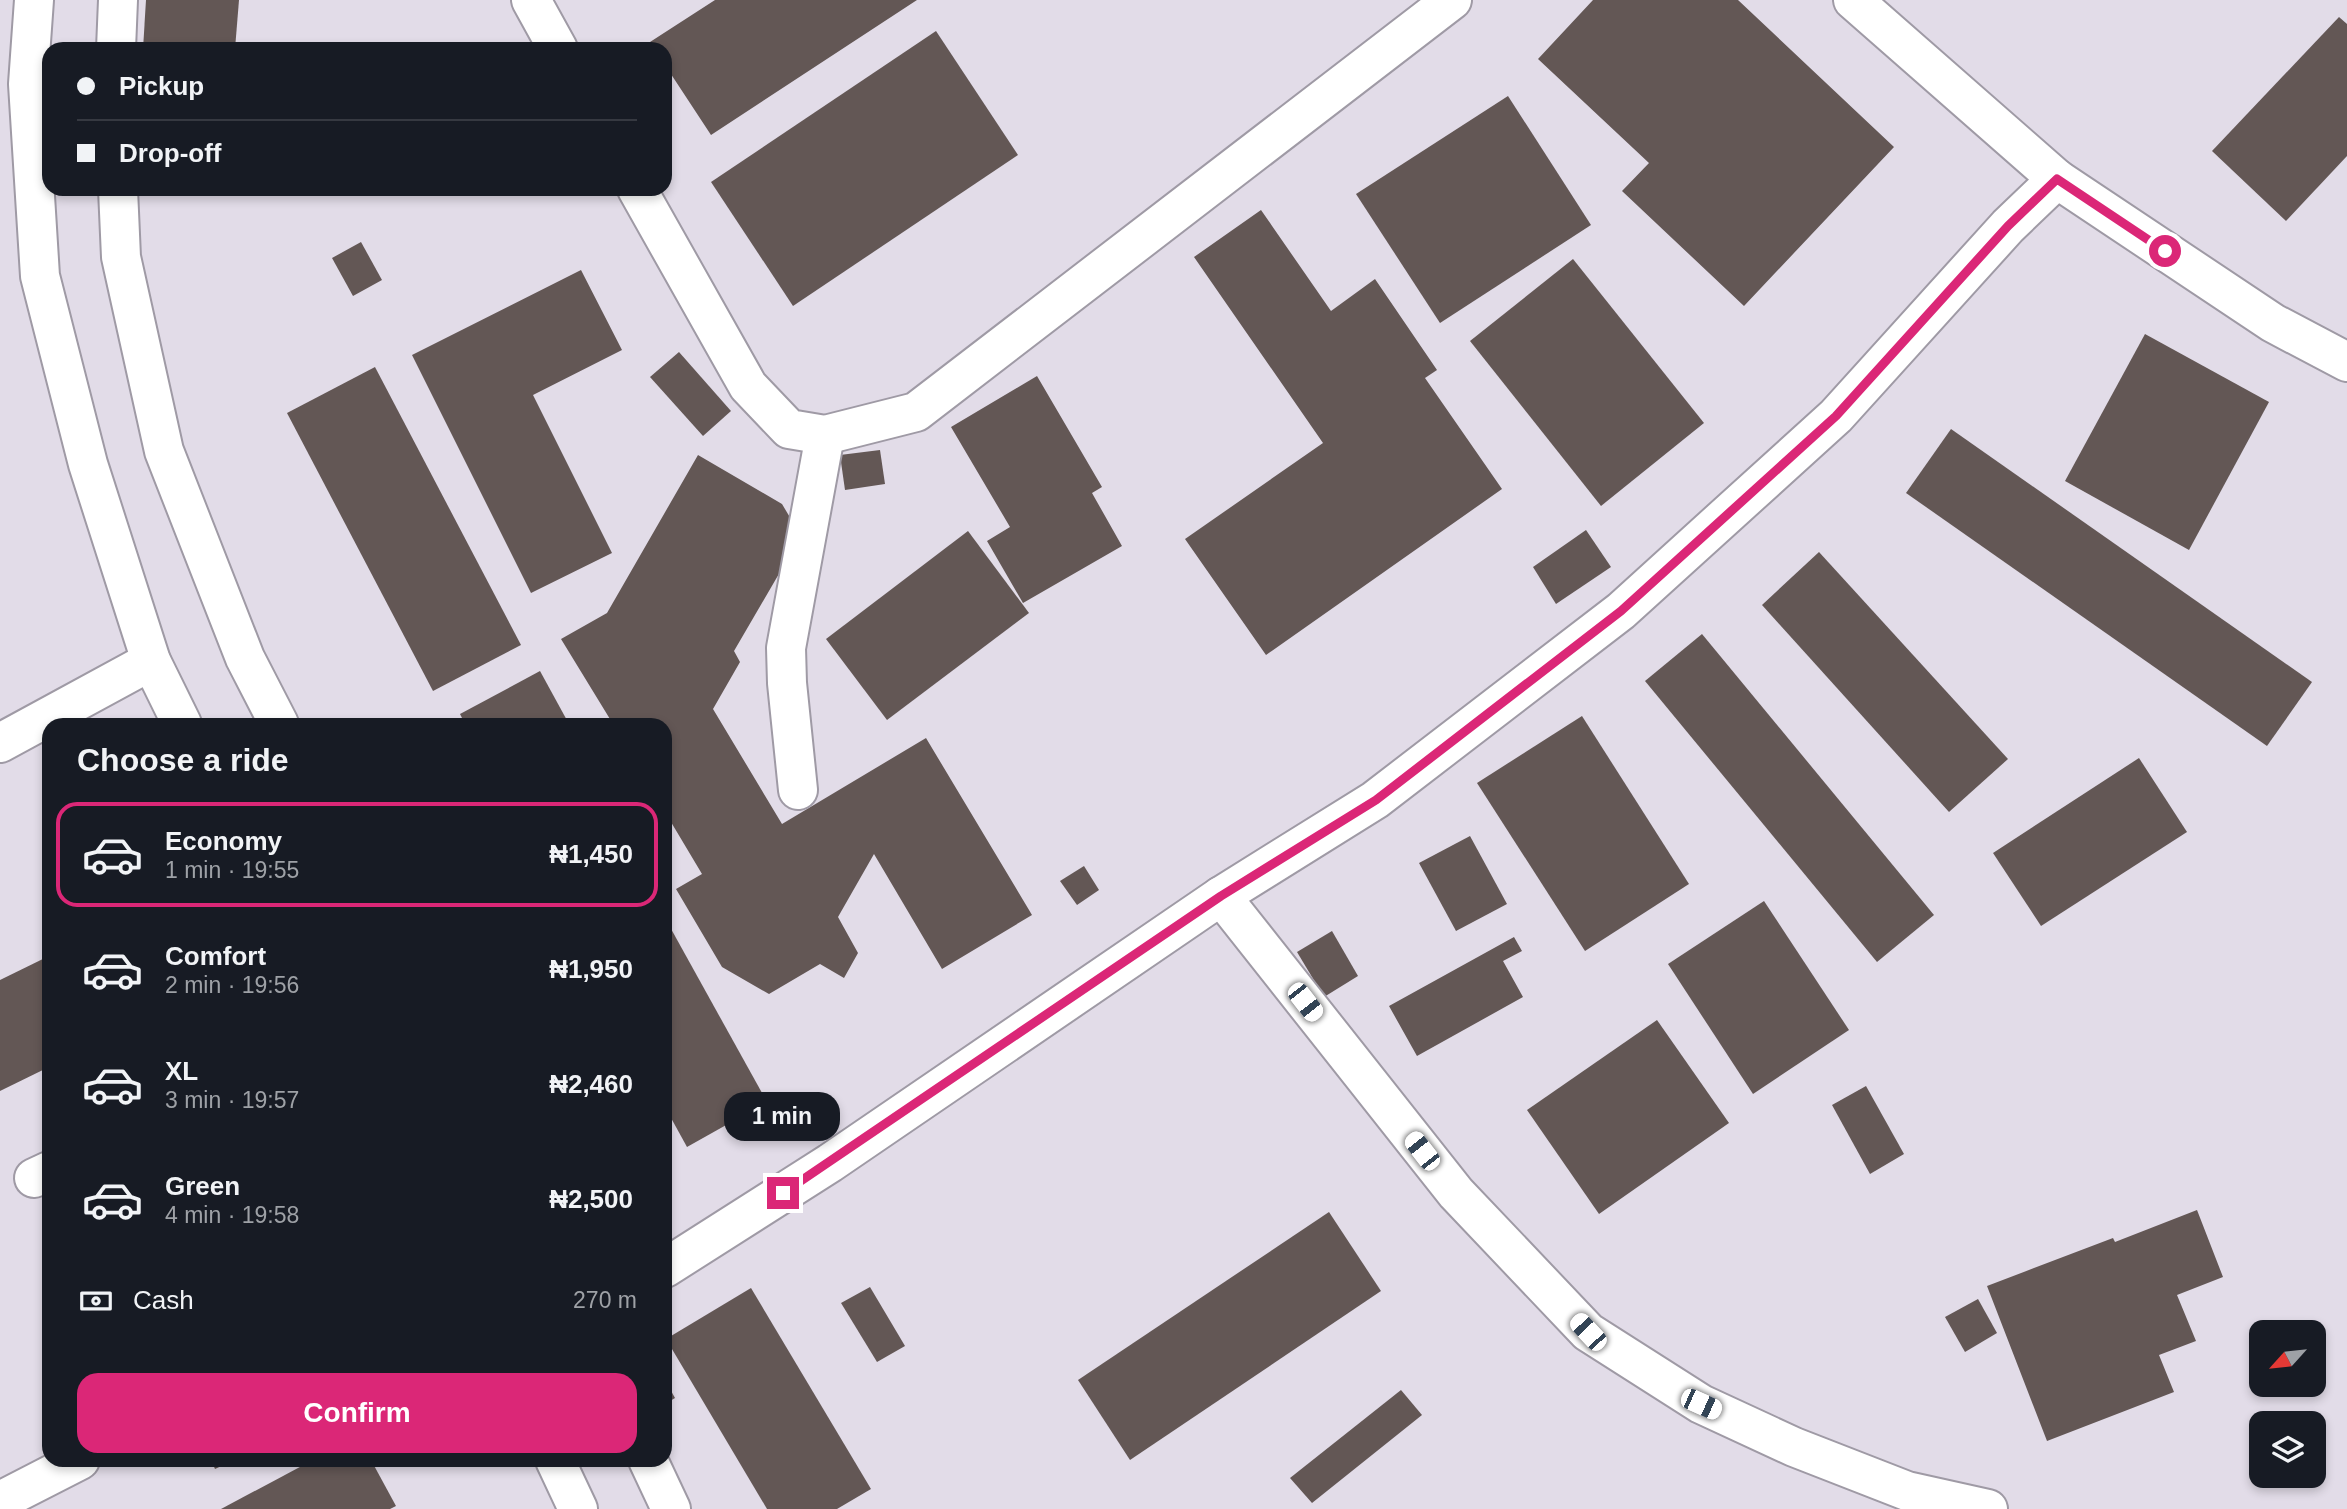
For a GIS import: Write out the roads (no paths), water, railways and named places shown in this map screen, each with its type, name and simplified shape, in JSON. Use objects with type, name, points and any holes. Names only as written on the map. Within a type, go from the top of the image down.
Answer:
[{"type":"street","points":[[34,0],[28,84],[40,276],[88,464],[151,661],[179,718]]},
{"type":"street","points":[[116,42],[118,0]]},
{"type":"street","points":[[531,0],[554,42]]},
{"type":"street","points":[[641,196],[748,386],[789,429],[825,435],[916,412],[1452,0]]},
{"type":"street","points":[[1853,0],[2057,179],[2273,323],[2347,362]]},
{"type":"street","points":[[672,1264],[830,1163],[1221,896],[1376,800],[1621,611],[1836,416],[2008,226],[2057,179]]},
{"type":"street","points":[[118,196],[121,257],[163,451],[245,658],[276,718]]},
{"type":"street","points":[[798,790],[786,683],[786,648],[825,435]]},
{"type":"street","points":[[47,718],[151,661]]},
{"type":"street","points":[[0,744],[42,721]]},
{"type":"street","points":[[1221,896],[1456,1193],[1588,1332],[1701,1404],[1794,1447],[1907,1491],[1988,1509]]},
{"type":"street","points":[[0,1501],[66,1467]]},
{"type":"street","points":[[558,1467],[578,1509]]},
{"type":"street","points":[[651,1467],[671,1509]]}]
